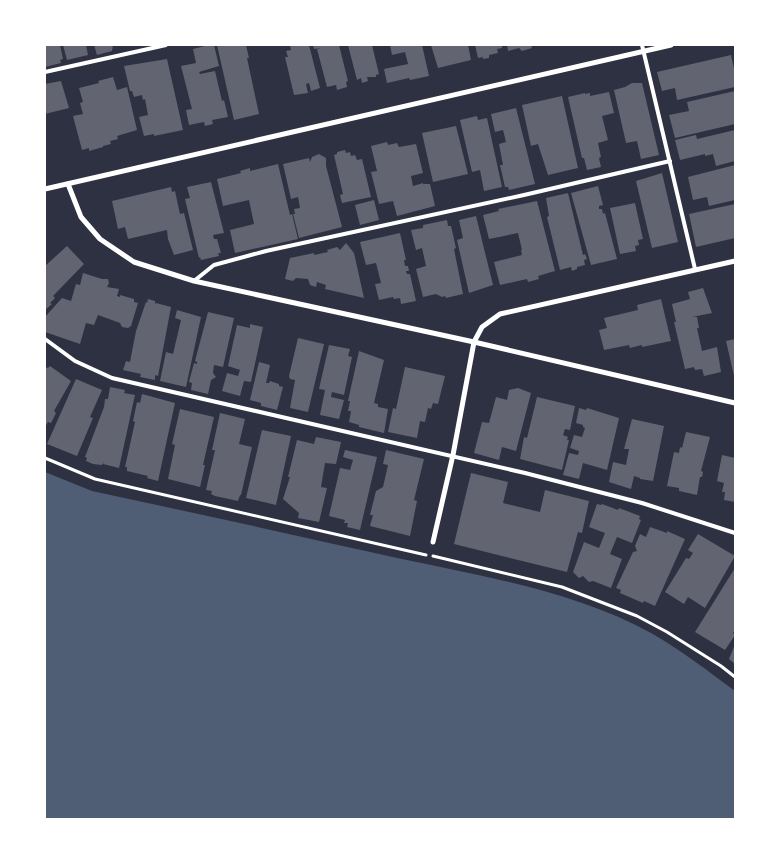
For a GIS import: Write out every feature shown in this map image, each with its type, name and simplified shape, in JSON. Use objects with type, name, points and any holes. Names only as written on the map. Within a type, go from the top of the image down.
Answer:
[{"type":"street","points":[[45,189],[670,45]]},
{"type":"street","points":[[68,184],[81,217],[100,240],[134,262],[194,281],[474,342],[735,402]]},
{"type":"street","points":[[433,542],[453,455],[474,342],[482,327],[500,314],[735,260]]},
{"type":"lane","points":[[45,72],[166,45]]},
{"type":"lane","points":[[642,45],[695,269]]},
{"type":"lane","points":[[194,281],[214,265],[266,251],[670,161]]},
{"type":"lane","points":[[45,339],[75,362],[112,378],[453,455],[642,503],[735,533]]},
{"type":"path","points":[[45,458],[96,479],[562,587],[636,616],[668,632],[735,677]]},
{"type":"water","points":[[45,472],[92,491],[530,587],[592,606],[622,618],[651,633],[684,654],[735,691],[735,819],[45,819]]},
{"type":"building","points":[[45,45],[60,45],[63,59],[60,60],[61,63],[45,67]]},
{"type":"building","points":[[63,45],[86,45],[88,55],[67,60]]},
{"type":"building","points":[[94,45],[113,45],[112,51],[97,55]]},
{"type":"building","points":[[214,45],[219,66],[199,72],[200,74],[215,71],[228,117],[212,120],[213,124],[205,126],[204,122],[189,125],[186,110],[192,109],[181,66],[196,63],[193,49]]},
{"type":"building","points":[[217,45],[246,45],[259,114],[234,120]]},
{"type":"building","points":[[290,45],[309,45],[320,88],[311,91],[309,83],[306,84],[308,93],[294,95],[285,57],[288,57],[286,51],[291,50]]},
{"type":"building","points":[[313,45],[339,45],[348,81],[346,82],[347,87],[337,90],[336,85],[327,87],[317,49],[321,48],[314,49]]},
{"type":"building","points":[[348,45],[372,45],[379,74],[376,77],[367,77],[368,81],[362,83],[361,78],[357,80]]},
{"type":"building","points":[[390,45],[422,45],[429,76],[387,83],[384,69],[408,64],[405,52],[392,55]]},
{"type":"building","points":[[431,45],[468,45],[471,60],[438,68]]},
{"type":"building","points":[[475,45],[502,45],[502,48],[497,49],[498,53],[483,59],[483,57],[478,58]]},
{"type":"building","points":[[507,45],[531,45],[532,48],[522,51],[519,48],[508,51]]},
{"type":"building","points":[[731,55],[735,73],[735,87],[677,100],[675,88],[662,91],[657,72]]},
{"type":"building","points":[[167,59],[183,130],[154,136],[154,134],[144,136],[139,117],[148,115],[145,99],[143,100],[142,95],[134,97],[132,91],[130,91],[124,66]]},
{"type":"building","points":[[113,77],[117,90],[127,87],[137,130],[117,136],[118,139],[110,141],[111,144],[103,147],[89,151],[89,148],[82,150],[73,116],[83,114],[80,103],[83,102],[79,88]]},
{"type":"building","points":[[61,81],[69,108],[45,114],[45,84]]},
{"type":"building","points":[[632,83],[642,83],[659,155],[641,159],[637,141],[626,143],[614,90]]},
{"type":"building","points":[[735,91],[735,124],[675,138],[669,115],[689,111],[687,102]]},
{"type":"building","points":[[609,92],[614,113],[602,116],[608,140],[598,143],[601,167],[587,170],[584,158],[582,158],[568,97],[585,93],[590,93],[590,96]]},
{"type":"building","points":[[562,96],[578,168],[548,175],[538,144],[531,146],[522,105]]},
{"type":"building","points":[[516,108],[535,184],[509,190],[508,187],[505,187],[500,165],[503,165],[499,144],[506,142],[503,130],[495,132],[491,114]]},
{"type":"building","points":[[477,116],[478,120],[487,118],[502,187],[484,191],[480,170],[472,172],[460,120]]},
{"type":"building","points":[[456,126],[468,174],[433,182],[422,133]]},
{"type":"building","points":[[735,130],[735,161],[716,166],[713,154],[680,160],[675,140],[696,135],[697,139]]},
{"type":"building","points":[[387,142],[388,145],[397,143],[399,147],[416,144],[423,173],[411,176],[413,186],[423,183],[430,184],[435,206],[397,216],[393,201],[379,204],[371,172],[377,171],[371,146]]},
{"type":"building","points":[[345,150],[346,153],[350,152],[351,156],[355,155],[357,160],[362,159],[371,197],[342,203],[340,195],[343,194],[334,155]]},
{"type":"building","points":[[319,154],[326,158],[326,166],[342,227],[299,238],[293,214],[295,214],[294,209],[300,208],[298,197],[291,199],[283,164],[309,158],[310,162],[312,157]]},
{"type":"building","points":[[278,164],[290,215],[292,214],[298,239],[235,253],[230,230],[254,224],[249,200],[223,206],[217,179],[241,173],[240,171],[250,168],[250,171]]},
{"type":"building","points":[[735,165],[735,200],[709,206],[707,197],[693,200],[688,177]]},
{"type":"building","points":[[662,173],[678,242],[652,248],[636,181]]},
{"type":"building","points":[[211,182],[224,233],[213,235],[214,239],[217,239],[221,253],[218,253],[219,256],[201,260],[185,199],[190,198],[187,187]]},
{"type":"building","points":[[598,186],[603,205],[599,206],[599,209],[602,209],[603,214],[605,213],[617,259],[591,265],[571,193]]},
{"type":"building","points":[[171,187],[172,192],[175,191],[180,214],[184,213],[193,250],[174,255],[167,230],[128,239],[125,227],[118,229],[112,201]]},
{"type":"building","points":[[568,193],[583,255],[585,254],[587,259],[584,260],[585,265],[577,267],[577,269],[572,271],[571,267],[560,270],[547,217],[549,216],[546,198]]},
{"type":"building","points":[[374,200],[379,220],[360,225],[355,205]]},
{"type":"building","points":[[537,201],[555,271],[538,276],[539,279],[528,282],[527,279],[500,285],[494,262],[522,255],[518,233],[489,239],[483,215],[499,211],[498,209]]},
{"type":"building","points":[[635,203],[643,239],[638,240],[639,245],[635,246],[636,251],[620,254],[610,208]]},
{"type":"building","points":[[735,204],[735,238],[696,247],[689,214]]},
{"type":"building","points":[[476,216],[493,285],[469,293],[457,240],[463,238],[459,220]]},
{"type":"building","points":[[447,220],[448,226],[451,226],[456,248],[454,249],[463,294],[446,298],[436,294],[423,297],[416,269],[426,266],[422,248],[416,250],[411,230],[423,228],[423,225]]},
{"type":"building","points":[[400,233],[406,260],[404,260],[405,266],[408,266],[409,271],[406,271],[407,274],[410,274],[416,301],[401,304],[400,298],[394,299],[393,297],[379,300],[375,284],[381,283],[376,263],[366,265],[360,242]]},
{"type":"building","points":[[346,243],[354,253],[364,298],[325,289],[326,285],[317,282],[316,287],[310,285],[308,279],[296,278],[293,281],[285,279],[290,258],[328,252],[327,250],[337,247],[340,250]]},
{"type":"building","points":[[67,246],[84,264],[53,296],[55,298],[50,303],[52,304],[45,310],[45,266]]},
{"type":"building","points":[[83,273],[108,279],[107,287],[119,289],[117,296],[120,297],[120,295],[134,299],[134,302],[138,303],[131,326],[128,328],[122,327],[120,323],[98,315],[94,325],[86,323],[80,344],[45,332],[45,317],[62,298],[71,301],[76,284],[80,285]]},
{"type":"building","points":[[703,288],[712,313],[692,317],[697,317],[699,328],[697,328],[702,351],[717,347],[721,372],[704,376],[702,369],[695,370],[694,367],[685,369],[674,322],[676,322],[672,304],[690,299],[688,292]]},
{"type":"building","points":[[148,299],[155,301],[155,304],[171,307],[158,376],[155,375],[155,380],[140,377],[141,374],[123,370],[126,361],[130,362],[136,331]]},
{"type":"building","points":[[661,299],[671,341],[642,347],[642,345],[630,348],[629,345],[604,350],[599,330],[607,328],[604,318],[638,310],[637,305]]},
{"type":"building","points":[[177,310],[201,317],[186,387],[160,381],[166,352],[173,354],[181,320],[175,318]]},
{"type":"building","points":[[208,312],[234,318],[223,367],[214,365],[213,373],[216,377],[211,380],[208,394],[191,390],[192,383],[189,382],[194,363],[197,364],[195,361]]},
{"type":"building","points":[[250,324],[263,327],[251,382],[244,381],[240,396],[222,391],[227,373],[238,376],[240,370],[228,366],[237,325],[250,328]]},
{"type":"building","points":[[298,338],[324,344],[308,412],[290,408],[295,380],[290,379],[289,376]]},
{"type":"building","points":[[735,339],[735,376],[734,376],[726,341]]},
{"type":"building","points":[[329,345],[350,349],[348,356],[352,357],[344,395],[332,392],[331,397],[344,400],[339,419],[320,415],[325,390],[319,389]]},
{"type":"building","points":[[359,351],[384,360],[374,403],[378,404],[378,407],[388,409],[384,433],[359,427],[359,425],[349,422],[351,411],[348,411],[350,401],[348,401]]},
{"type":"building","points":[[259,362],[270,365],[266,383],[270,381],[283,387],[277,410],[261,406],[261,403],[250,400]]},
{"type":"building","points":[[50,366],[71,381],[54,411],[56,413],[51,423],[48,422],[45,427],[45,367],[48,368]]},
{"type":"building","points":[[405,367],[445,376],[438,404],[433,403],[431,409],[428,408],[425,422],[420,421],[417,438],[388,432],[393,408],[396,409]]},
{"type":"building","points":[[76,379],[102,390],[90,417],[93,418],[77,456],[47,444]]},
{"type":"building","points":[[110,387],[125,390],[124,393],[135,395],[119,468],[103,464],[104,461],[102,465],[93,464],[86,461],[87,458],[85,457],[104,407],[105,399],[108,399]]},
{"type":"building","points":[[518,388],[531,393],[516,451],[502,447],[499,460],[474,453],[482,422],[489,423],[496,397],[507,400],[509,390]]},
{"type":"building","points":[[142,394],[175,403],[158,481],[147,478],[148,476],[127,471],[127,467],[125,467],[135,422],[133,421],[137,402],[140,403]]},
{"type":"building","points":[[537,397],[575,406],[570,430],[565,429],[563,435],[568,437],[567,440],[569,440],[562,470],[520,459],[524,437],[527,438]]},
{"type":"building","points":[[579,408],[586,410],[587,408],[619,418],[607,470],[583,463],[579,479],[563,475],[569,453],[578,455],[579,451],[570,448],[574,435],[582,437],[585,428],[583,425],[576,423]]},
{"type":"building","points":[[180,409],[214,417],[200,487],[168,479],[175,445],[172,444]]},
{"type":"building","points":[[220,413],[245,419],[239,444],[252,447],[238,501],[215,496],[211,494],[212,491],[206,490],[215,450],[212,450]]},
{"type":"building","points":[[632,419],[664,426],[653,481],[634,476],[631,489],[609,482],[613,462],[626,465],[629,449],[624,449]]},
{"type":"building","points":[[262,430],[291,436],[276,505],[246,498]]},
{"type":"building","points":[[686,432],[710,437],[697,495],[679,491],[679,488],[667,486],[674,452],[679,453],[680,447],[682,448]]},
{"type":"building","points":[[316,437],[341,442],[336,464],[325,463],[321,487],[327,488],[319,522],[298,518],[299,513],[283,499],[290,477],[288,477],[297,440],[314,444]]},
{"type":"building","points":[[345,450],[377,457],[360,530],[347,527],[348,523],[344,523],[345,520],[329,516],[340,468],[350,470],[353,460],[343,457]]},
{"type":"building","points":[[386,450],[424,459],[414,500],[417,501],[410,536],[370,526],[373,515],[370,515],[376,491],[383,487],[388,465],[383,464]]},
{"type":"building","points":[[722,455],[735,458],[735,502],[724,500],[725,492],[722,492],[724,483],[717,481]]},
{"type":"building","points":[[471,473],[508,482],[503,503],[540,512],[545,490],[589,501],[582,533],[578,532],[567,572],[454,544]]},
{"type":"building","points":[[597,504],[618,510],[619,508],[640,516],[639,519],[641,520],[632,543],[617,537],[610,554],[622,559],[611,588],[593,581],[589,582],[583,576],[579,578],[573,572],[584,542],[599,548],[605,533],[589,527]]},
{"type":"building","points":[[650,527],[667,533],[667,531],[685,539],[655,606],[620,593],[621,590],[616,588],[633,552],[637,551],[635,546],[640,534],[646,537]]},
{"type":"building","points":[[698,534],[735,556],[705,608],[688,597],[684,604],[665,592],[686,558],[689,559],[693,553],[688,550]]},
{"type":"building","points":[[735,568],[735,630],[733,633],[735,635],[725,650],[695,632]]},
{"type":"building","points":[[735,644],[735,664],[729,659]]}]
